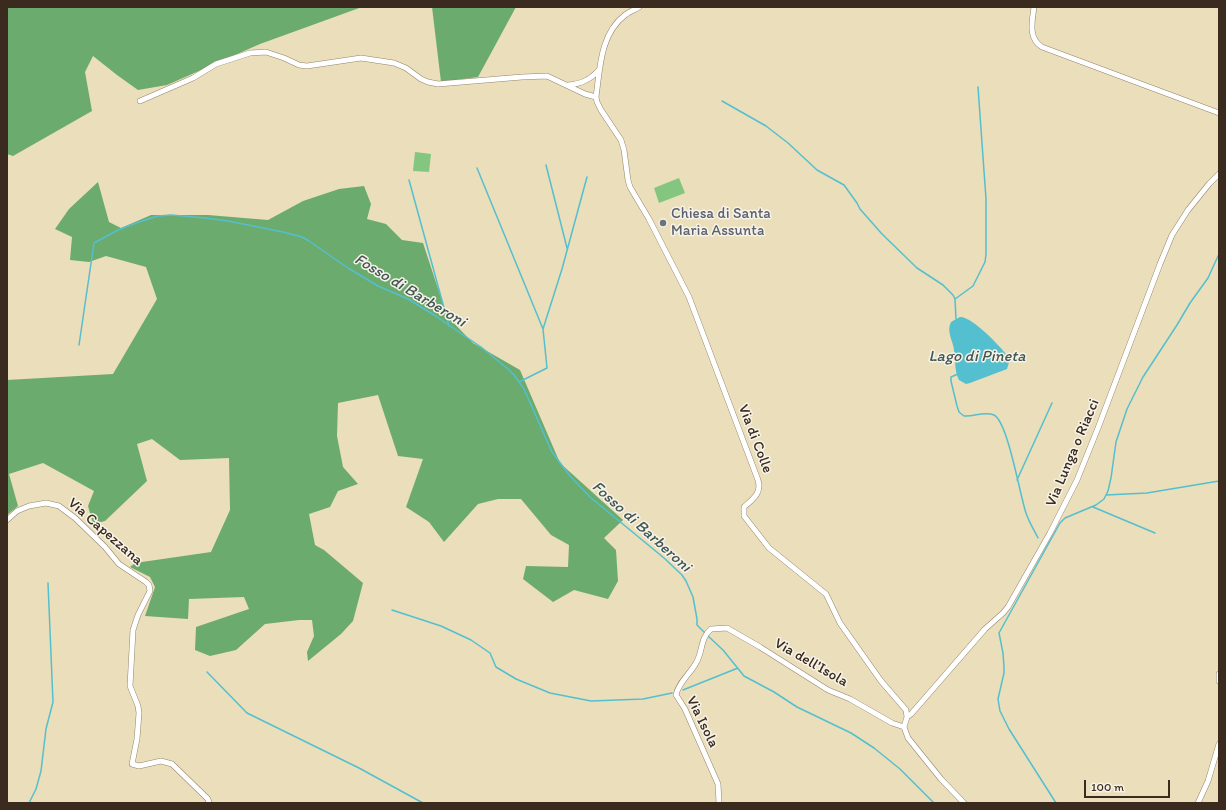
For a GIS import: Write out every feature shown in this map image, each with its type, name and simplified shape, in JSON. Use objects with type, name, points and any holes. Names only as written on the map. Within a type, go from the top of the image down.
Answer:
[{"type":"street","points":[[140,101],[193,78],[216,64],[250,53],[266,52],[299,65],[307,66],[361,58],[394,63],[406,68],[428,82],[438,84],[547,76],[585,94],[596,97],[601,58],[610,32],[625,15],[638,7]]},
{"type":"street","points":[[1034,7],[1032,25],[1033,36],[1042,47],[1219,113]]},
{"type":"street","points":[[566,85],[584,82],[593,77],[600,69]]},
{"type":"street","name":"Via di Colle","points":[[596,97],[601,110],[621,140],[630,187],[652,226],[688,297],[758,480],[760,486],[758,492],[744,507],[744,516],[769,548],[826,594],[840,623],[881,681],[904,707],[906,717]]},
{"type":"street","name":"Via Lunga o Riacci","points":[[906,717],[915,710],[984,629],[1008,607],[1077,480],[1172,235],[1188,210],[1219,174]]},
{"type":"street","name":"Via Capezzana","points":[[7,520],[17,511],[29,506],[46,503],[59,506],[74,518],[119,564],[149,585],[150,590],[138,615],[133,630],[130,686],[138,706],[139,713],[137,739],[132,764],[138,766],[161,761],[172,764],[208,799],[209,803]]},
{"type":"street","name":"Via dell'Isola","points":[[707,633],[714,628],[726,628],[760,647],[828,690],[850,699],[904,727]]},
{"type":"street","name":"Via Isola","points":[[707,633],[697,662],[687,677],[677,688],[676,695],[685,709],[718,784],[719,803]]},
{"type":"street","points":[[1219,674],[1219,681]]},
{"type":"street","points":[[906,717],[904,727],[908,738],[941,779],[964,803]]},
{"type":"street","points":[[1198,803],[1208,781],[1219,744]]},
{"type":"green space","points":[[7,7],[362,7],[260,44],[167,85],[138,90],[93,56],[85,72],[92,111],[13,156],[7,154]]},
{"type":"green space","points":[[432,7],[516,7],[478,77],[441,82]]},
{"type":"green space","points":[[415,152],[431,154],[429,172],[413,171]]},
{"type":"green space","points":[[679,178],[685,193],[659,203],[654,188]]},
{"type":"green space","points":[[98,182],[109,222],[121,228],[151,215],[208,215],[268,220],[303,201],[339,189],[364,186],[371,204],[367,219],[386,224],[402,240],[423,243],[447,316],[473,343],[520,370],[560,463],[623,520],[604,538],[616,550],[618,581],[608,599],[574,590],[553,602],[523,579],[526,566],[568,567],[569,545],[551,535],[521,499],[498,499],[478,504],[444,542],[429,522],[406,507],[423,459],[398,456],[378,395],[338,403],[337,436],[343,467],[358,484],[338,491],[330,507],[309,514],[315,545],[324,550],[363,583],[353,621],[341,634],[308,661],[307,652],[314,636],[312,620],[265,624],[236,650],[210,656],[195,650],[196,627],[249,609],[244,597],[189,599],[188,619],[145,616],[155,587],[150,577],[130,567],[135,563],[211,552],[230,510],[229,458],[180,460],[152,439],[137,444],[147,481],[105,521],[93,524],[88,506],[94,491],[43,463],[9,474],[18,506],[7,515],[7,380],[113,374],[157,299],[146,267],[106,256],[89,262],[70,260],[72,237],[55,229],[69,209]]},
{"type":"water","name":"Lago di Pineta","points":[[960,317],[965,318],[979,327],[1001,348],[1010,359],[1007,369],[966,384],[959,380],[956,373],[954,350],[949,329],[951,322]]},
{"type":"waterway","points":[[955,299],[973,286],[985,262],[986,254],[986,199],[978,87]]},
{"type":"waterway","points":[[722,101],[766,126],[788,143],[817,170],[844,185],[860,209],[882,234],[917,268],[943,285],[953,295],[955,299],[956,319]]},
{"type":"waterway","points":[[546,165],[567,248]]},
{"type":"waterway","points":[[477,168],[543,329],[547,368],[519,382]]},
{"type":"waterway","points":[[543,329],[562,269],[587,177]]},
{"type":"waterway","points":[[409,180],[449,326]]},
{"type":"waterway","name":"Fosso di Barberoni","points":[[79,345],[94,243],[118,230],[158,216],[171,215],[228,221],[302,237],[378,286],[408,299],[434,315],[481,347],[508,369],[524,389],[552,452],[570,476],[590,497],[664,558],[682,575],[693,597],[697,625],[705,633]]},
{"type":"waterway","points":[[1056,803],[1009,729],[1000,711],[998,699],[1004,667],[999,633],[1060,523],[1065,518],[1096,505],[1104,499],[1108,491],[1111,478],[1116,442],[1127,409],[1143,377],[1190,303],[1208,278],[1219,254]]},
{"type":"waterway","points":[[958,374],[951,377],[951,381],[959,412],[964,416],[983,414],[994,415],[1004,431],[1013,460],[1023,504],[1030,523],[1038,538]]},
{"type":"waterway","points":[[1017,480],[1052,403]]},
{"type":"waterway","points":[[1106,495],[1147,493],[1219,481]]},
{"type":"waterway","points":[[1093,507],[1155,533]]},
{"type":"waterway","points":[[29,803],[36,789],[41,771],[46,729],[53,702],[48,583]]},
{"type":"waterway","points":[[392,610],[441,626],[471,640],[490,653],[496,667],[516,679],[550,693],[591,701],[643,699],[672,693]]},
{"type":"waterway","name":"Fosso di Barberoni","points":[[708,636],[723,650],[744,676],[774,692],[797,707],[851,733],[874,748],[900,769],[934,803]]},
{"type":"waterway","points":[[683,690],[738,668]]},
{"type":"waterway","points":[[207,672],[247,713],[359,768],[423,803]]},
{"type":"place","name":"Chiesa di Santa Maria Assunta","points":[[663,223]]}]
